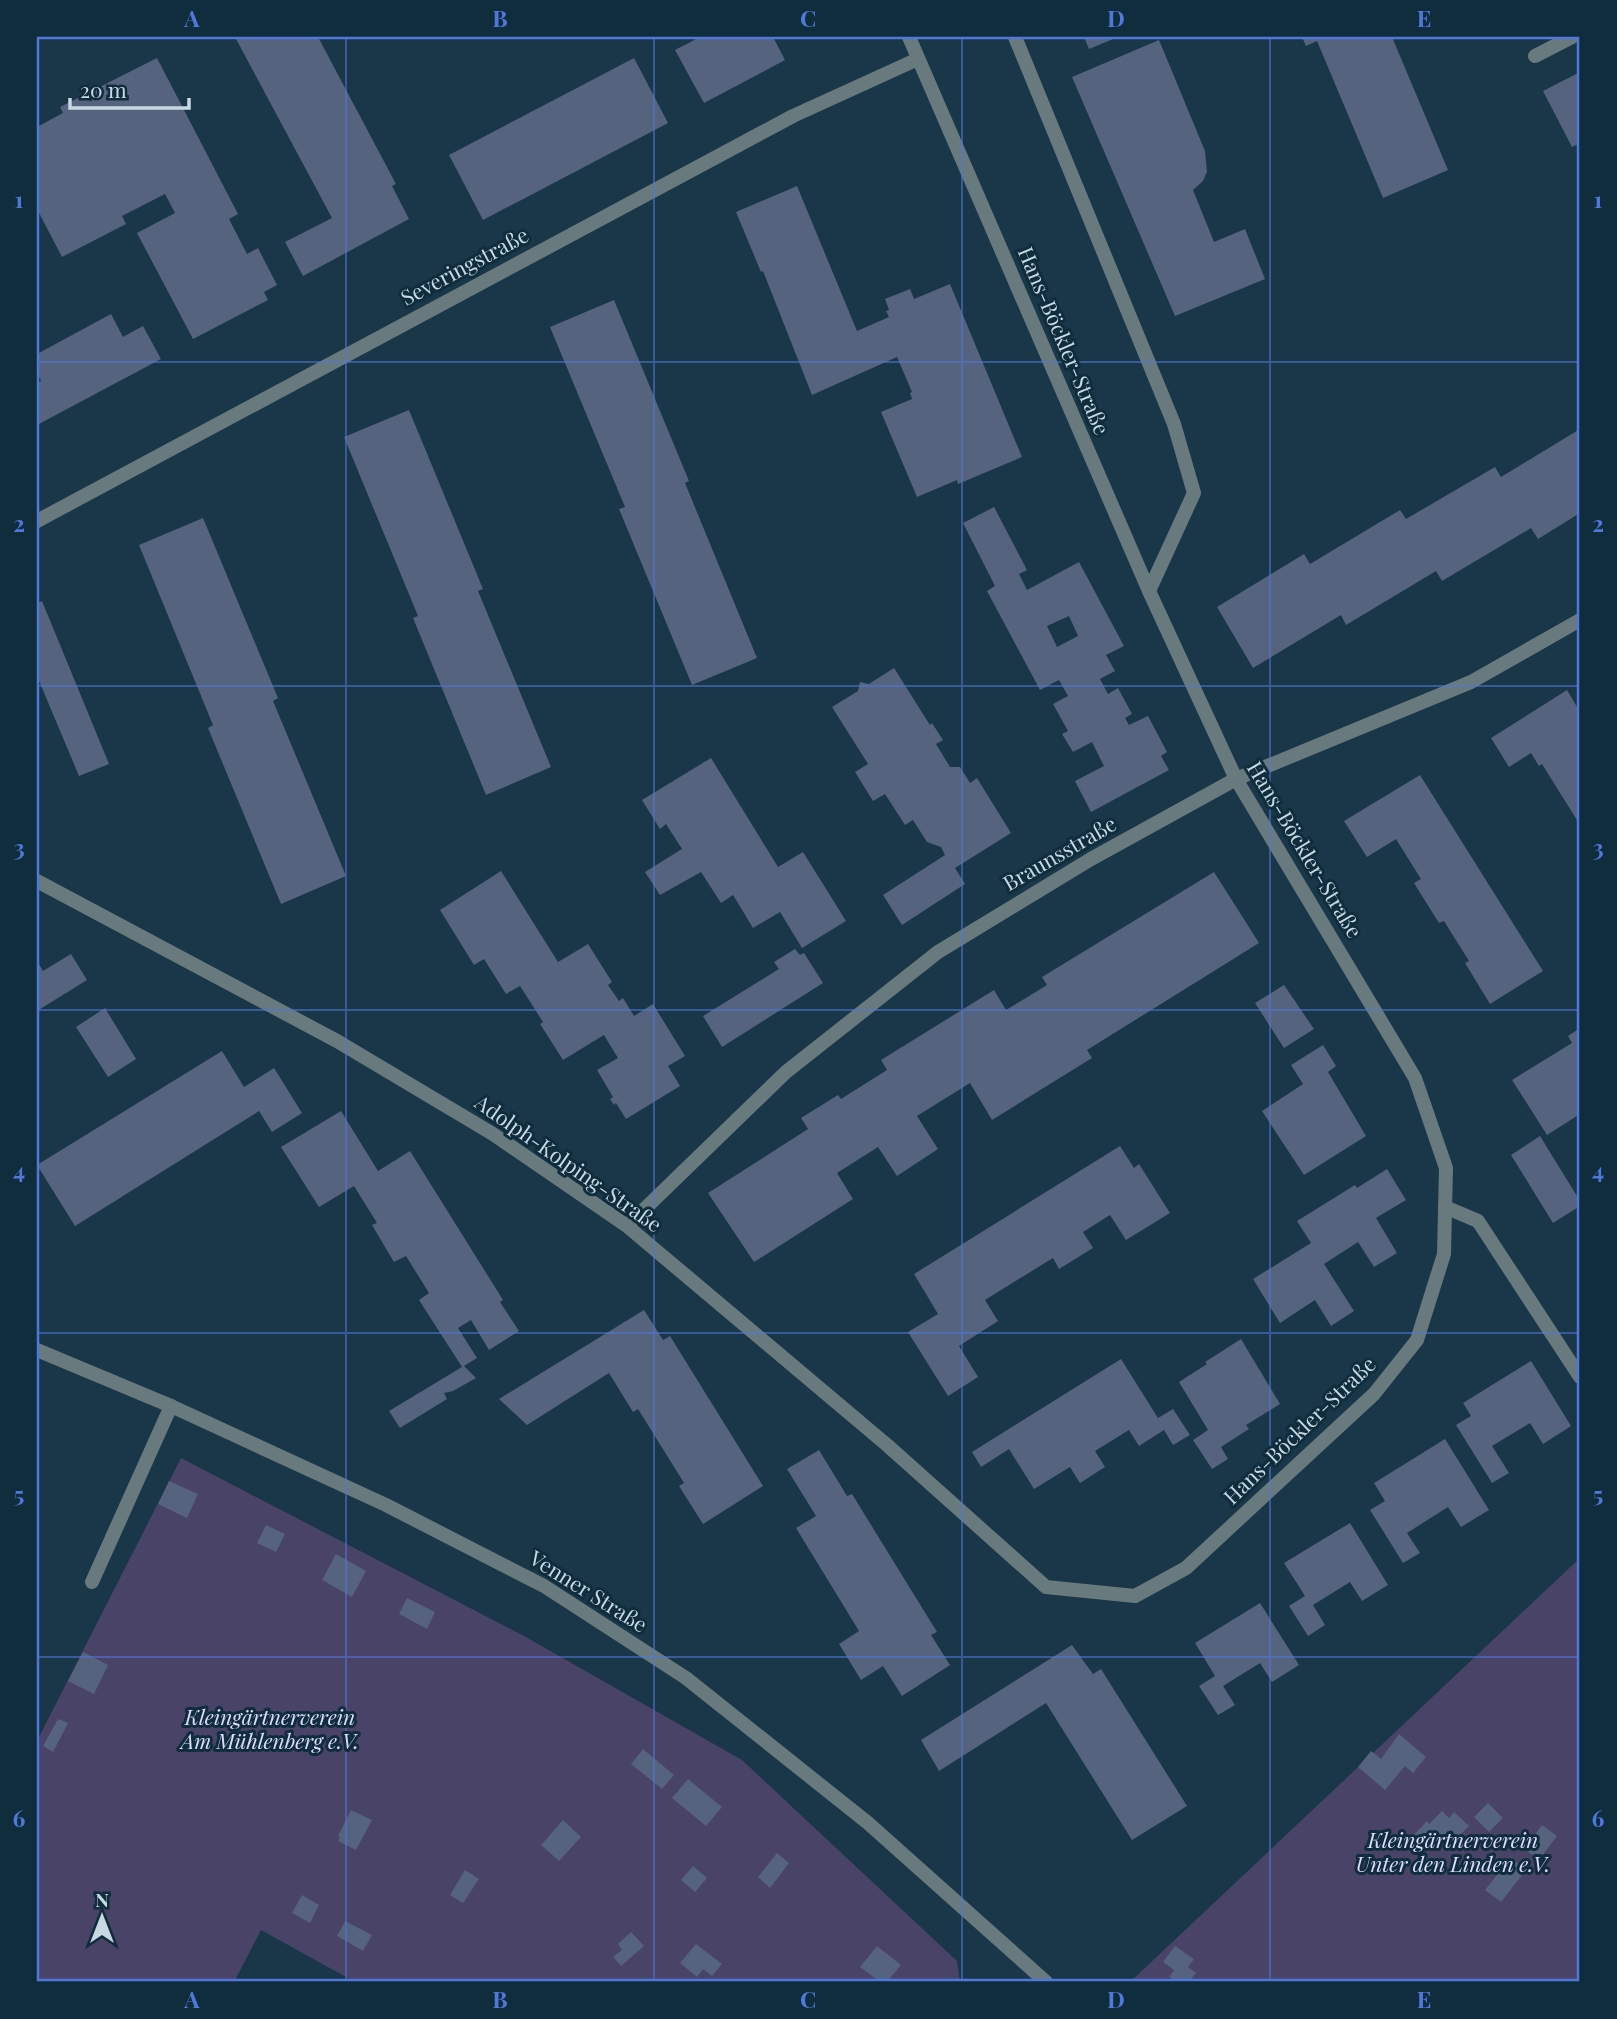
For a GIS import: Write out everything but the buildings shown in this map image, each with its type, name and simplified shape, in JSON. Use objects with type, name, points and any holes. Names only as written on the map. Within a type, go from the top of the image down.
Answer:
[{"type":"street","name":"Hans-Böckler-Straße","points":[[909,37],[1149,591],[1236,779],[1415,1078],[1446,1168],[1444,1254],[1417,1340],[1374,1394],[1186,1568],[1135,1596]]},
{"type":"street","points":[[1015,37],[1174,424],[1194,493],[1149,591]]},
{"type":"street","points":[[1535,56],[1572,37]]},
{"type":"street","name":"Severingstraße","points":[[37,521],[781,122],[918,59]]},
{"type":"street","name":"Braunsstraße","points":[[627,1226],[786,1072],[939,951],[1091,859],[1236,779],[1471,682],[1580,620]]},
{"type":"street","name":"Adolph-Kolping-Straße","points":[[37,881],[337,1041],[494,1134],[627,1226],[887,1445],[1046,1587],[1135,1596]]},
{"type":"street","points":[[1445,1207],[1478,1221],[1580,1377]]},
{"type":"street","name":"Venner Straße","points":[[37,1350],[171,1406],[386,1505],[544,1586],[686,1678],[869,1823],[1046,1982]]},
{"type":"street","points":[[92,1582],[171,1406]]},
{"type":"green space","name":"Kleingärtnerverein Am Mühlenberg e.V.","points":[[181,1458],[524,1636],[742,1760],[957,1961],[960,1982],[355,1982],[261,1930],[234,1982],[37,1982],[37,1741]]},
{"type":"green space","name":"Kleingärtnerverein Unter den Linden e.V.","points":[[1580,1558],[1580,1982],[1131,1981]]}]
